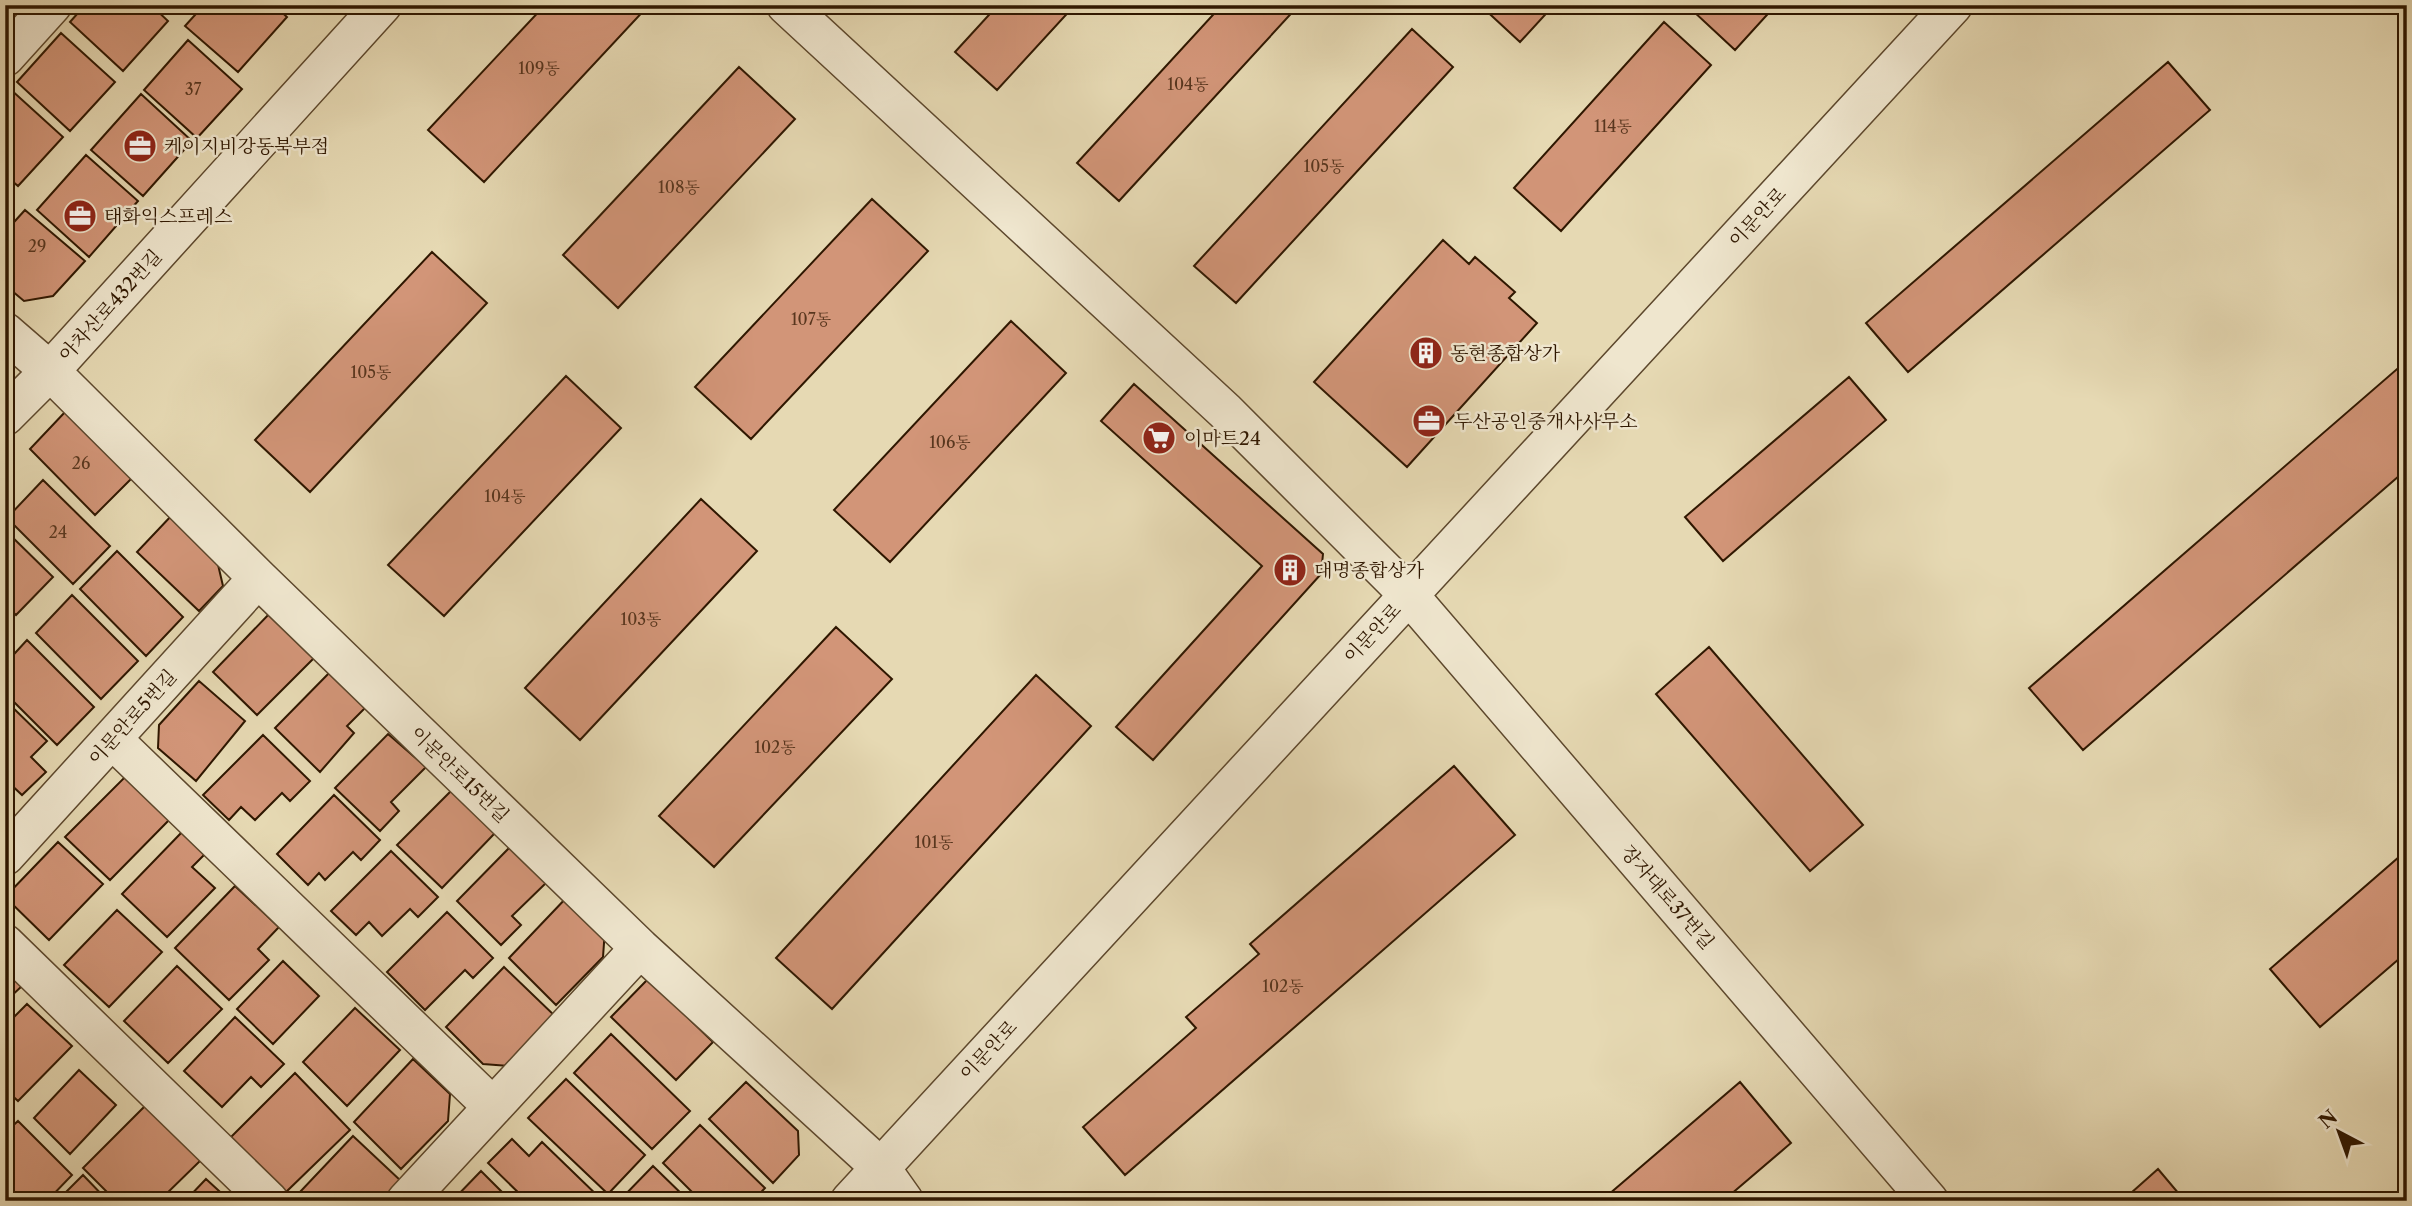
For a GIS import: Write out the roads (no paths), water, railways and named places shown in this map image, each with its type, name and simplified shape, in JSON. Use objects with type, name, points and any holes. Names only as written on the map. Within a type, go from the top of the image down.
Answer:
[{"type":"street","name":"아차산로432번길","points":[[5,416],[50,371],[382,5]]},
{"type":"street","name":"장자대로37번길","points":[[786,5],[1224,411],[1408,594],[1929,1201]]},
{"type":"street","name":"이문안로","points":[[850,1201],[1953,5]]},
{"type":"street","points":[[5,57],[36,10]]},
{"type":"street","name":"이문안로15번길","points":[[5,332],[50,371],[258,579],[640,947],[880,1167],[904,1201]]},
{"type":"street","name":"이문안로5번길","points":[[5,856],[258,579]]},
{"type":"street","points":[[112,739],[493,1107]]},
{"type":"street","points":[[5,944],[269,1201]]},
{"type":"street","points":[[406,1201],[640,947]]},
{"type":"place","name":"케이지비강동북부점","points":[[140,146]]},
{"type":"place","name":"태화익스프레스","points":[[80,216]]},
{"type":"place","name":"동현종합상가","points":[[1426,353]]},
{"type":"place","name":"두산공인중개사사무소","points":[[1429,421]]},
{"type":"place","name":"이마트24","points":[[1159,438]]},
{"type":"place","name":"대명종합상가","points":[[1290,570]]}]
